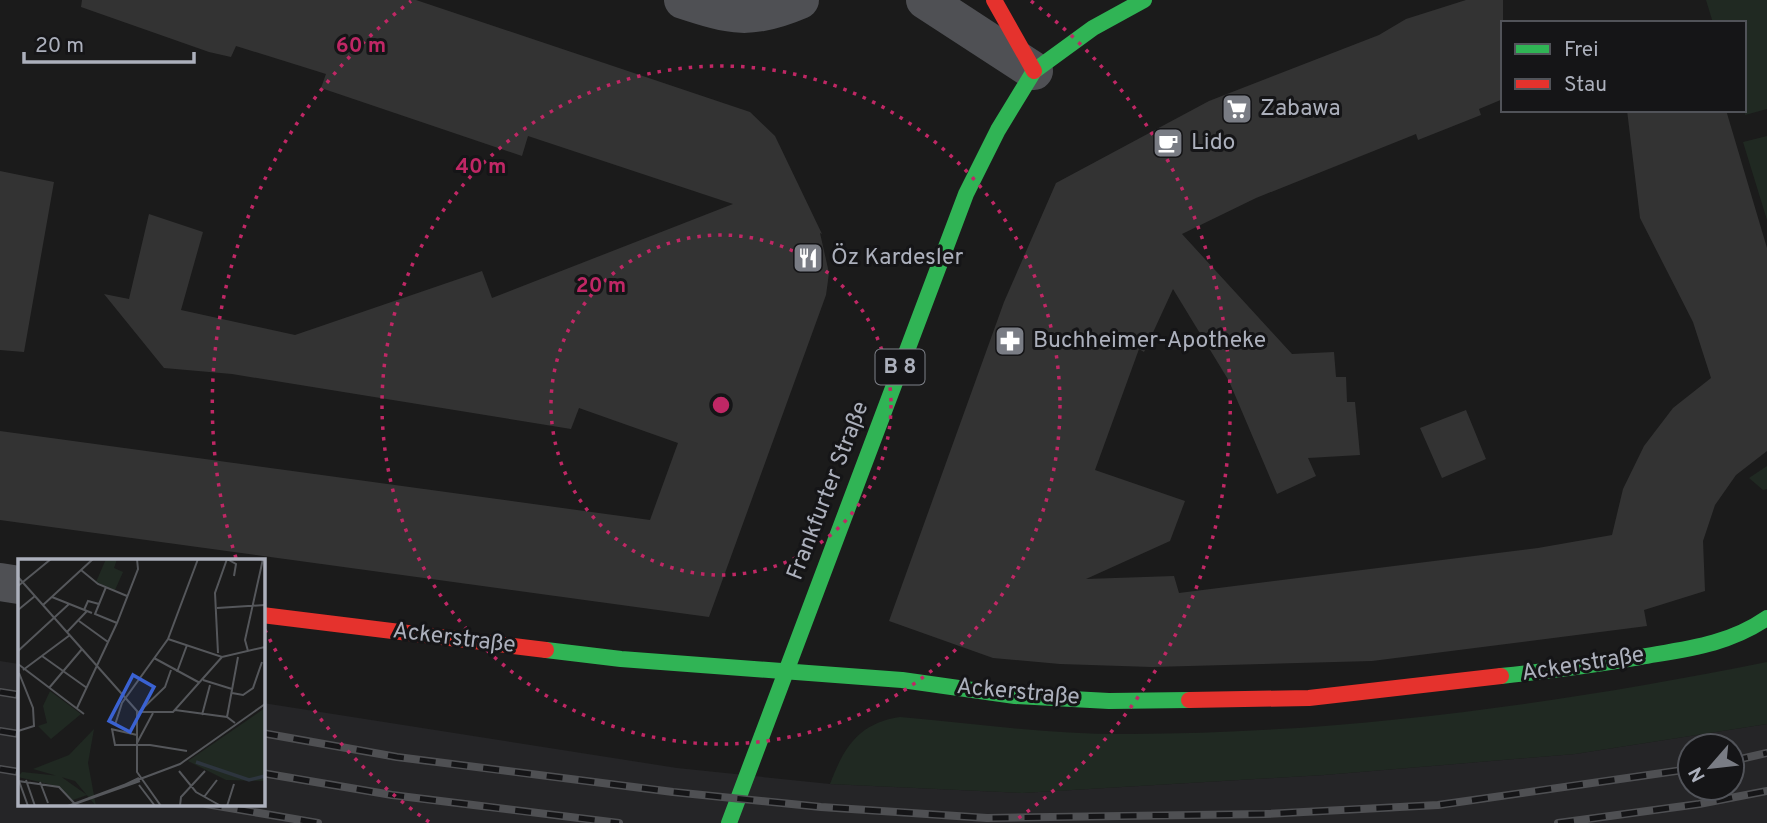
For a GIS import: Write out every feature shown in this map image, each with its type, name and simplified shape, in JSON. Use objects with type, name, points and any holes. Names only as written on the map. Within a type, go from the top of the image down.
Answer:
[{"type":"street","points":[[682,0],[738,15],[769,14],[800,0]]},
{"type":"street","points":[[925,0],[1034,71]]},
{"type":"street","points":[[993,0],[1034,71]]},
{"type":"street","name":"Frankfurter Straße","points":[[729,823],[966,194],[998,130],[1034,71],[1093,28],[1144,0]]},
{"type":"street","points":[[0,582],[18,585]]},
{"type":"street","name":"Ackerstraße","points":[[264,615],[621,659],[902,680],[1015,696],[1109,701],[1309,698],[1576,668],[1704,646],[1748,631],[1767,618]]},
{"type":"shaded area","points":[[1706,0],[1767,0],[1767,109],[1745,115],[1746,21],[1712,21]]},
{"type":"shaded area","points":[[1767,136],[1767,220],[1743,142]]},
{"type":"shaded area","points":[[1767,466],[1767,489],[1763,490],[1749,478]]},
{"type":"shaded area","points":[[0,661],[18,664],[18,806],[264,806],[264,703],[677,768],[830,784],[1022,793],[1324,775],[1575,754],[1676,738],[1676,802],[1746,802],[1746,732],[1716,732],[1767,724],[1767,823],[0,823]]},
{"type":"shaded area","points":[[1767,662],[1767,724],[1716,732],[1676,732],[1676,738],[1575,754],[1324,775],[1022,793],[830,784],[847,748],[855,739],[874,725],[900,717],[1016,729],[1103,734],[1292,728],[1372,722],[1531,703]]},
{"type":"building","points":[[82,0],[416,0],[750,112],[775,136],[822,234],[820,233],[829,273],[826,295],[709,617],[0,520],[0,431],[650,520],[678,443],[579,408],[571,429],[232,374],[164,368],[104,294],[129,299],[149,214],[203,232],[181,310],[295,335],[482,271],[492,298],[733,204],[528,136],[522,156],[321,88],[326,74],[236,46],[231,57],[209,52],[81,7]]},
{"type":"building","points":[[1466,0],[1503,0],[1501,100],[1479,109],[1481,115],[1418,140],[1416,134],[1256,198],[1182,234],[1292,354],[1334,352],[1336,377],[1346,377],[1347,402],[1355,402],[1360,455],[1308,458],[1316,476],[1277,494],[1229,381],[1173,289],[1144,352],[1139,349],[1095,470],[1185,501],[1170,541],[1086,579],[1174,576],[1179,593],[1538,548],[1612,535],[1623,489],[1644,446],[1673,408],[1711,378],[1693,322],[1640,218],[1627,112],[1727,112],[1767,248],[1767,451],[1736,475],[1715,505],[1703,541],[1705,591],[1644,610],[1647,626],[1372,661],[1152,667],[1060,664],[993,658],[889,621],[1004,302],[1056,183],[1209,101],[1379,35],[1406,19]]},
{"type":"building","points":[[0,171],[54,182],[24,352],[0,350]]},
{"type":"building","points":[[1466,410],[1486,459],[1442,478],[1420,428]]},
{"type":"railway","points":[[0,692],[18,695]]},
{"type":"railway","points":[[0,731],[18,734]]},
{"type":"railway","points":[[264,733],[397,757],[673,792],[821,807],[987,818],[1265,814],[1438,805],[1676,771]]},
{"type":"railway","points":[[1746,758],[1767,753]]},
{"type":"railway","points":[[0,769],[18,772]]},
{"type":"railway","points":[[264,773],[392,795],[619,823]]},
{"type":"railway","points":[[1558,823],[1699,804],[1767,791]]},
{"type":"railway","points":[[218,806],[318,823]]},
{"type":"traffic: fast","points":[[729,823],[966,194],[998,130],[1034,71],[1093,28],[1144,0]]},
{"type":"traffic: fast","points":[[1501,676],[1690,648],[1722,640],[1767,618]]},
{"type":"traffic: fast","points":[[546,650],[621,659],[902,680],[1015,696],[1109,701],[1189,700]]},
{"type":"traffic: jam","points":[[994,0],[1034,71]]},
{"type":"traffic: jam","points":[[264,615],[546,650]]},
{"type":"traffic: jam","points":[[1189,700],[1309,698],[1501,676]]},
{"type":"place","name":"Zabawa","points":[[1237,109]]},
{"type":"place","name":"Lido","points":[[1168,143]]},
{"type":"place","name":"Öz Kardesler","points":[[808,258]]},
{"type":"place","name":"Buchheimer-Apotheke","points":[[1010,341]]}]
